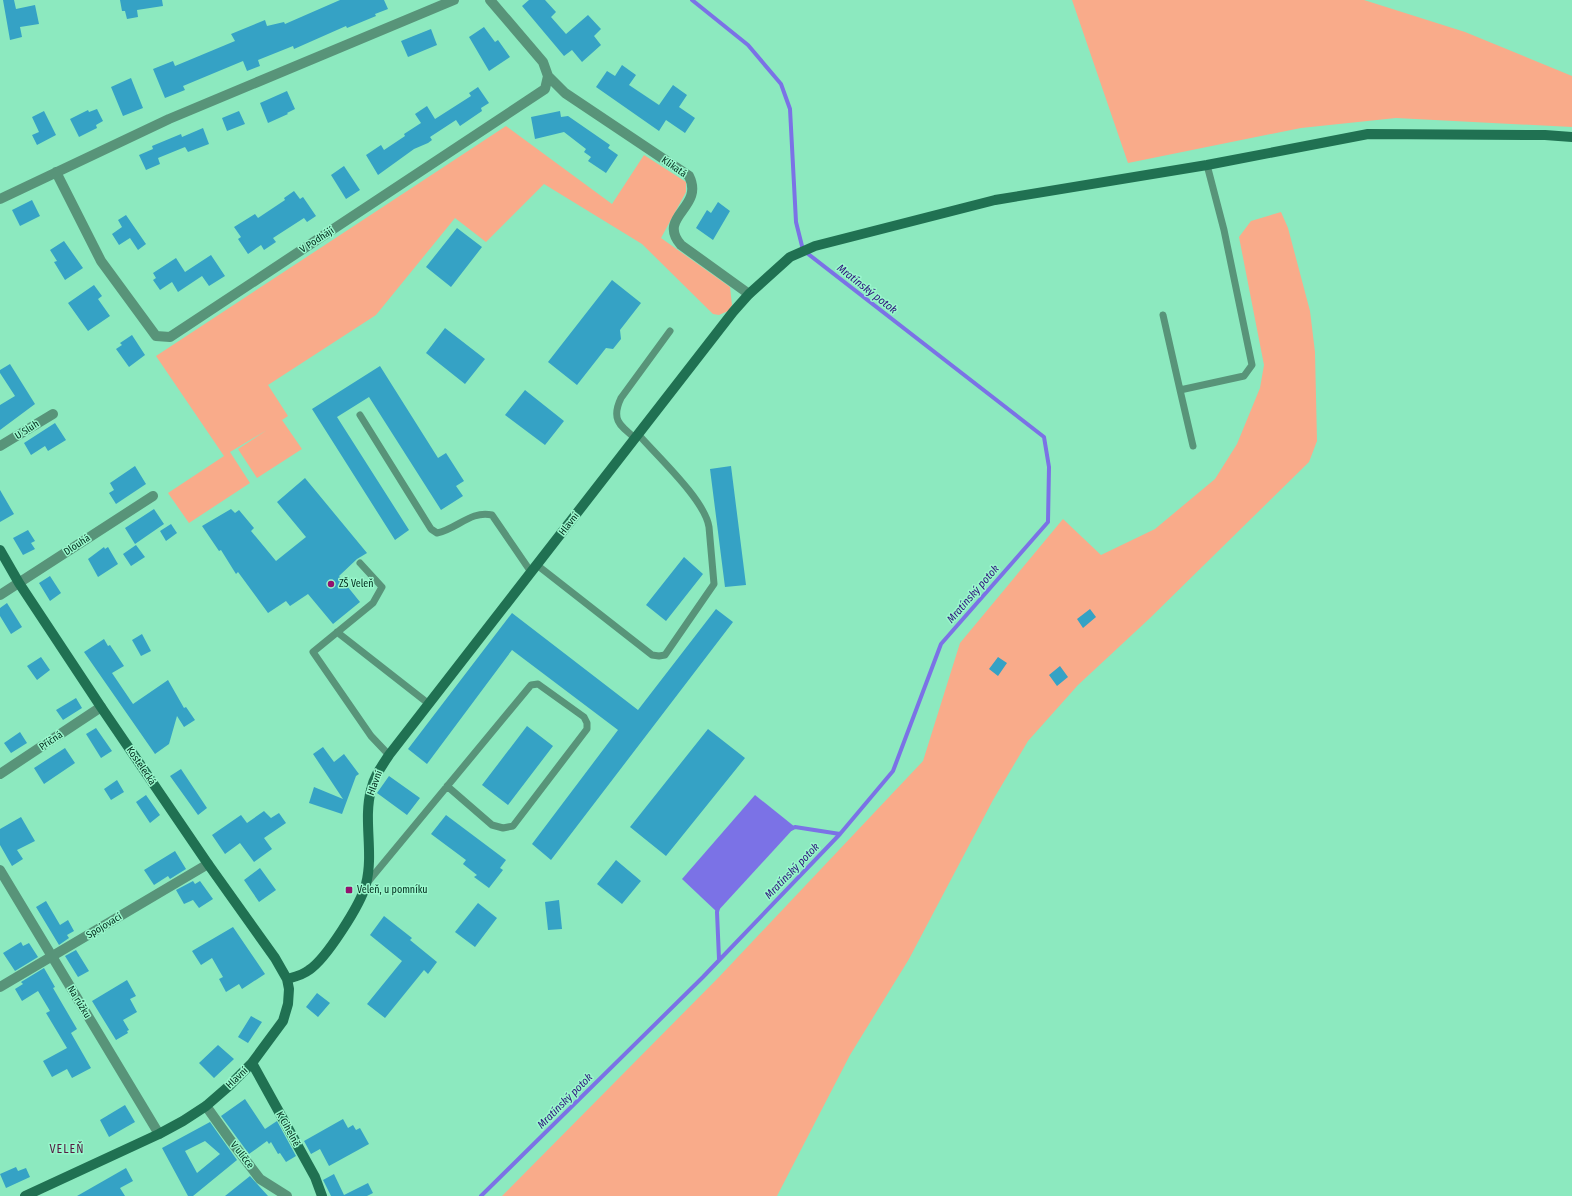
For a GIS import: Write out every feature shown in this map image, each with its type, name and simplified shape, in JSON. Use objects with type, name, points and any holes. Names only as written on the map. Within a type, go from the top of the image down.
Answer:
[{"type":"street","points":[[0,199],[169,118],[454,0]]},
{"type":"street","points":[[490,0],[543,62],[548,76]]},
{"type":"street","name":"V Podhájí","points":[[56,172],[101,261],[156,336],[170,337],[545,89],[548,76]]},
{"type":"street","name":"Klikatá","points":[[548,76],[565,93],[689,176],[693,184],[694,191],[675,222],[673,232],[676,239],[681,245],[749,294]]},
{"type":"street","name":"Hlavní","points":[[24,1196],[159,1134],[183,1121],[206,1106],[252,1063],[285,1016],[289,999],[287,979],[310,970],[323,956],[360,899],[366,884],[369,857],[368,801],[375,777],[389,755],[733,312],[749,294],[790,258],[815,246],[995,200],[1207,165],[1368,134],[1546,135],[1572,137]]},
{"type":"street","name":"U Sluh","points":[[0,446],[53,414]]},
{"type":"street","name":"Dlouhá","points":[[0,594],[153,496]]},
{"type":"street","name":"Kostelecká","points":[[0,550],[19,582],[101,707],[208,864],[275,958],[287,979]]},
{"type":"street","name":"Příčná","points":[[0,774],[101,707]]},
{"type":"street","name":"Spojovací","points":[[0,987],[208,864]]},
{"type":"street","name":"Na růžku","points":[[0,870],[159,1134]]},
{"type":"street","name":"K Cihelně","points":[[252,1063],[315,1177],[322,1196]]},
{"type":"street","name":"V uličce","points":[[206,1106],[260,1179],[287,1196]]},
{"type":"lane","points":[[1180,390],[1244,376],[1252,365],[1224,230],[1207,165]]},
{"type":"lane","points":[[1162,315],[1193,446]]},
{"type":"lane","points":[[360,415],[431,529],[437,533],[445,532],[476,514],[483,513],[492,515],[534,568],[652,655],[659,656],[665,654],[714,584],[708,517],[699,502],[637,436],[619,425],[617,418],[617,407],[621,398],[670,331]]},
{"type":"lane","points":[[360,563],[382,587],[373,603],[313,652],[371,736],[389,755]]},
{"type":"lane","points":[[337,632],[428,704]]},
{"type":"lane","points":[[366,884],[447,786],[531,686],[538,684],[584,717],[587,723],[587,729],[513,826],[503,828],[492,825],[447,786]]},
{"type":"shaded area","points":[[1072,0],[1364,0],[1465,32],[1572,76],[1572,127],[1396,118],[1301,128],[1128,163]]},
{"type":"shaded area","points":[[506,126],[612,204],[644,155],[686,182],[686,192],[661,238],[730,287],[732,305],[728,311],[719,315],[713,314],[642,244],[544,184],[486,242],[455,218],[376,315],[268,385],[288,416],[282,420],[302,449],[257,478],[238,449],[267,430],[230,452],[250,483],[189,523],[168,493],[224,456],[156,356]]},
{"type":"shaded area","points":[[1281,212],[1288,228],[1310,311],[1315,352],[1317,441],[1309,462],[1149,619],[1078,685],[1028,741],[993,800],[909,959],[850,1055],[777,1196],[502,1196],[719,977],[923,761],[960,643],[1063,519],[1101,555],[1155,529],[1215,479],[1237,444],[1260,388],[1264,365],[1239,237],[1251,221]]},
{"type":"shaded area","points":[[755,795],[795,827],[717,912],[682,879]]},
{"type":"building","points":[[3,0],[14,0],[16,9],[35,5],[39,24],[20,27],[22,37],[10,40]]},
{"type":"building","points":[[120,0],[162,0],[163,6],[137,10],[138,17],[127,19],[125,11],[122,11]]},
{"type":"building","points":[[340,0],[384,0],[388,9],[375,14],[376,16],[347,28],[346,26],[294,49],[293,46],[258,60],[260,66],[247,71],[243,61],[183,86],[185,90],[165,98],[153,69],[173,61],[175,66],[235,41],[231,34],[265,20],[267,26],[284,22],[285,24]]},
{"type":"building","points":[[529,0],[545,0],[556,12],[551,17],[566,34],[588,15],[601,29],[594,36],[601,45],[582,62],[572,50],[564,56],[522,6]]},
{"type":"building","points":[[484,27],[495,42],[498,40],[510,57],[489,71],[469,37]]},
{"type":"building","points":[[431,29],[437,45],[408,57],[401,41]]},
{"type":"building","points":[[622,65],[636,75],[629,85],[659,105],[673,85],[687,95],[679,107],[695,118],[685,133],[666,120],[659,131],[596,87],[607,71],[615,76]]},
{"type":"building","points":[[131,78],[143,108],[123,116],[111,87]]},
{"type":"building","points":[[478,87],[489,103],[481,108],[482,111],[460,126],[456,120],[430,137],[432,140],[428,143],[414,149],[378,175],[366,155],[381,145],[384,150],[405,136],[404,134],[421,123],[415,114],[427,106],[435,119],[471,96],[469,93]]},
{"type":"building","points":[[287,91],[295,109],[287,113],[288,114],[268,123],[260,103]]},
{"type":"building","points":[[97,109],[103,121],[96,125],[97,128],[79,137],[70,119],[88,110],[89,112]]},
{"type":"building","points":[[44,111],[56,135],[37,145],[32,135],[39,132],[32,117]]},
{"type":"building","points":[[239,111],[245,124],[227,131],[222,118]]},
{"type":"building","points":[[560,111],[561,117],[568,116],[610,145],[608,148],[618,155],[606,173],[588,161],[591,157],[584,152],[586,149],[564,132],[535,139],[531,117]]},
{"type":"building","points":[[203,128],[209,144],[188,152],[185,147],[158,158],[160,164],[146,170],[139,155],[153,149],[152,146],[181,134],[182,137]]},
{"type":"building","points":[[344,166],[360,190],[346,199],[331,175]]},
{"type":"building","points":[[294,191],[300,199],[303,197],[316,216],[307,222],[304,218],[273,238],[276,242],[264,250],[261,245],[248,254],[238,239],[241,237],[234,227],[255,214],[258,218],[285,200],[284,198]]},
{"type":"building","points":[[32,200],[40,216],[20,226],[12,210]]},
{"type":"building","points":[[718,202],[730,211],[713,240],[696,228],[707,210],[711,213]]},
{"type":"building","points":[[126,215],[146,244],[138,250],[130,238],[119,245],[112,234],[122,227],[118,220]]},
{"type":"building","points":[[457,228],[482,247],[451,287],[426,267]]},
{"type":"building","points":[[64,241],[83,268],[65,280],[54,262],[57,261],[50,250]]},
{"type":"building","points":[[211,255],[225,276],[209,286],[202,276],[178,292],[172,282],[160,290],[153,280],[156,278],[153,273],[176,258],[185,272]]},
{"type":"building","points":[[612,280],[641,303],[620,330],[621,339],[613,349],[606,348],[577,385],[548,362]]},
{"type":"building","points":[[94,285],[102,296],[98,299],[110,316],[88,331],[68,303]]},
{"type":"building","points":[[445,328],[485,359],[465,384],[426,353]]},
{"type":"building","points":[[132,335],[145,355],[129,367],[116,349],[122,345],[120,343]]},
{"type":"building","points":[[10,364],[35,404],[0,430],[0,405],[15,396],[0,373],[0,370]]},
{"type":"building","points":[[380,366],[438,458],[446,453],[464,481],[456,486],[463,496],[441,510],[369,397],[337,417],[409,530],[395,540],[312,409]]},
{"type":"building","points":[[525,390],[564,421],[545,445],[505,415]]},
{"type":"building","points":[[55,423],[66,440],[48,451],[45,446],[31,455],[24,443]]},
{"type":"building","points":[[135,466],[146,484],[116,504],[109,493],[114,490],[110,483]]},
{"type":"building","points":[[731,466],[746,585],[725,587],[710,469]]},
{"type":"building","points":[[305,478],[367,553],[357,559],[339,576],[360,602],[333,624],[308,594],[290,606],[286,601],[268,613],[238,572],[236,574],[221,550],[219,551],[202,526],[231,509],[235,513],[239,510],[254,528],[251,531],[276,561],[306,537],[277,502]]},
{"type":"building","points":[[0,490],[14,514],[0,522]]},
{"type":"building","points":[[154,509],[164,524],[135,544],[125,528]]},
{"type":"building","points":[[171,524],[177,533],[166,541],[160,531]]},
{"type":"building","points":[[28,530],[35,541],[31,543],[35,549],[23,555],[13,538]]},
{"type":"building","points":[[136,545],[145,557],[131,566],[123,554]]},
{"type":"building","points":[[104,547],[105,549],[108,547],[118,564],[98,577],[88,559]]},
{"type":"building","points":[[684,557],[703,574],[666,621],[646,605]]},
{"type":"building","points":[[50,576],[61,593],[50,601],[39,583]]},
{"type":"building","points":[[7,603],[22,627],[11,634],[0,616],[0,608]]},
{"type":"building","points":[[716,609],[733,622],[551,860],[532,844],[618,730],[512,650],[427,764],[408,749],[512,613],[638,710]]},
{"type":"building","points":[[1090,609],[1096,617],[1083,628],[1077,619]]},
{"type":"building","points":[[142,634],[151,651],[141,656],[132,640]]},
{"type":"building","points":[[104,639],[108,646],[110,645],[124,666],[112,673],[133,704],[168,680],[184,708],[186,707],[195,720],[184,727],[177,716],[169,744],[155,754],[84,652]]},
{"type":"building","points":[[41,657],[50,670],[37,680],[27,666]]},
{"type":"building","points":[[998,657],[1007,663],[998,676],[989,669]]},
{"type":"building","points":[[1060,666],[1068,677],[1057,686],[1049,675]]},
{"type":"building","points":[[76,698],[82,708],[63,720],[56,710]]},
{"type":"building","points":[[527,726],[553,746],[508,805],[482,785]]},
{"type":"building","points":[[96,728],[112,751],[101,758],[86,734]]},
{"type":"building","points":[[708,729],[745,758],[666,856],[630,827]]},
{"type":"building","points":[[20,732],[27,743],[11,753],[4,743]]},
{"type":"building","points":[[323,747],[334,762],[344,754],[359,774],[356,776],[342,814],[309,803],[314,787],[343,799],[313,754]]},
{"type":"building","points":[[65,748],[75,763],[44,784],[34,768]]},
{"type":"building","points":[[181,769],[207,808],[198,815],[170,776]]},
{"type":"building","points":[[389,776],[420,798],[407,815],[377,793]]},
{"type":"building","points":[[117,780],[124,792],[111,800],[104,789]]},
{"type":"building","points":[[146,795],[160,815],[150,823],[136,802]]},
{"type":"building","points":[[264,811],[271,818],[279,813],[286,823],[264,838],[272,849],[254,862],[240,843],[225,854],[212,835],[241,815],[247,823]]},
{"type":"building","points":[[446,815],[506,860],[500,868],[503,870],[489,888],[474,877],[477,875],[463,864],[466,860],[431,834]]},
{"type":"building","points":[[21,817],[35,841],[17,850],[23,859],[12,866],[0,845],[0,829]]},
{"type":"building","points":[[175,851],[186,869],[170,879],[168,876],[154,885],[144,870]]},
{"type":"building","points":[[616,860],[641,881],[622,904],[597,884]]},
{"type":"building","points":[[260,868],[276,890],[259,902],[244,880]]},
{"type":"building","points":[[193,881],[195,884],[200,881],[213,899],[199,908],[193,900],[184,904],[176,890]]},
{"type":"building","points":[[559,900],[562,929],[548,930],[545,902]]},
{"type":"building","points":[[46,901],[60,925],[68,920],[74,931],[67,935],[69,938],[59,945],[36,907]]},
{"type":"building","points":[[478,903],[497,918],[475,947],[455,932]]},
{"type":"building","points":[[384,916],[412,938],[410,940],[437,962],[428,974],[424,970],[385,1018],[367,1004],[402,961],[370,935]]},
{"type":"building","points":[[233,927],[265,974],[242,989],[239,984],[226,992],[219,979],[223,977],[212,958],[201,965],[192,951]]},
{"type":"building","points":[[21,942],[23,946],[29,943],[38,957],[15,971],[3,953]]},
{"type":"building","points":[[76,950],[89,971],[78,977],[65,956]]},
{"type":"building","points":[[44,968],[55,987],[53,988],[77,1029],[71,1033],[91,1068],[72,1078],[67,1069],[52,1077],[43,1061],[67,1048],[46,1013],[50,1011],[38,991],[22,1001],[15,989],[23,984],[21,982]]},
{"type":"building","points":[[127,980],[136,996],[130,999],[137,1012],[123,1020],[129,1030],[127,1031],[128,1033],[116,1040],[92,1001]]},
{"type":"building","points":[[317,993],[330,1003],[318,1017],[306,1007]]},
{"type":"building","points":[[251,1016],[262,1022],[248,1043],[238,1037]]},
{"type":"building","points":[[218,1045],[234,1059],[214,1078],[199,1063]]},
{"type":"building","points":[[245,1099],[265,1129],[277,1121],[296,1156],[286,1162],[280,1153],[278,1154],[271,1142],[269,1144],[267,1141],[249,1154],[221,1116]]},
{"type":"building","points":[[125,1105],[135,1122],[109,1137],[100,1120]]},
{"type":"building","points":[[343,1119],[348,1128],[353,1125],[356,1130],[360,1128],[369,1144],[329,1166],[320,1149],[311,1154],[304,1141]]},
{"type":"building","points":[[210,1122],[237,1160],[193,1196],[188,1196],[162,1148]],"holes":[[[205,1141],[220,1154],[197,1173],[185,1151]]]},
{"type":"building","points":[[16,1167],[18,1171],[26,1168],[30,1177],[6,1188],[0,1174]]},
{"type":"building","points":[[126,1168],[133,1181],[120,1188],[125,1196],[77,1196]]},
{"type":"building","points":[[334,1174],[344,1195],[368,1183],[373,1193],[367,1196],[331,1196],[323,1180]]},
{"type":"building","points":[[250,1176],[268,1196],[225,1196]]},
{"type":"waterway","name":"Mratínský potok","points":[[481,1196],[703,977],[840,834],[893,771],[941,644],[1048,522],[1049,467],[1044,437],[803,250],[796,222],[790,109],[781,84],[748,45],[692,0]]},
{"type":"waterway","points":[[791,829],[795,827],[840,834]]},
{"type":"waterway","points":[[718,908],[719,959]]},
{"type":"place","name":"ZŠ Veleň","points":[[331,584]]},
{"type":"place","name":"Veleň, u pomníku","points":[[349,890]]},
{"type":"district","name":"VELEŇ","points":[[67,1149]]}]
